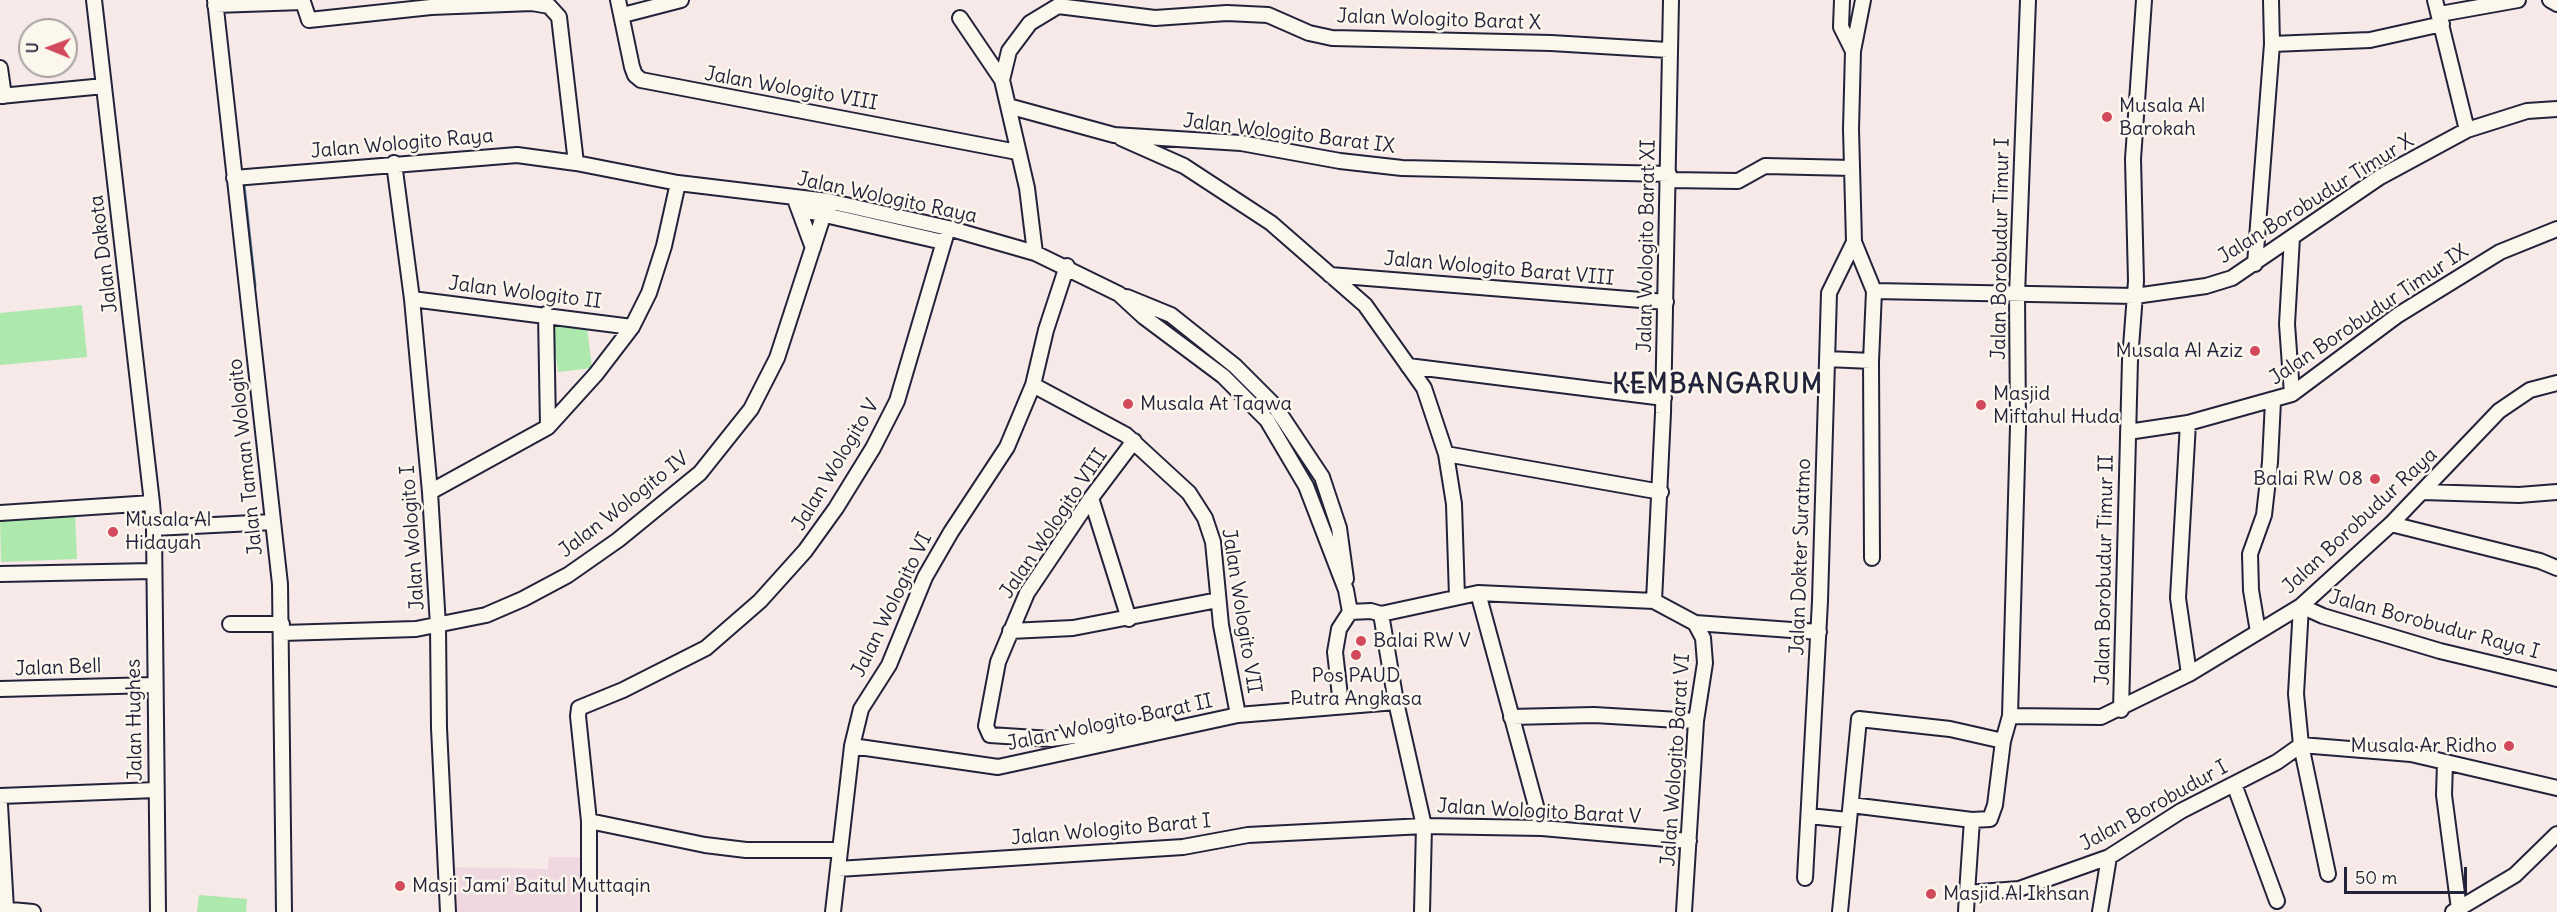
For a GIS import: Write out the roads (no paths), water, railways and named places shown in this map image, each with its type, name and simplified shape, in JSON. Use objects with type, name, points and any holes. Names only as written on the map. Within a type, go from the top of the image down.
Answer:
[{"type":"street","name":"Jalan Dakota","points":[[94,0],[154,528]]},
{"type":"street","name":"Jalan Wologito VIII","points":[[618,0],[623,15],[632,67],[635,75],[641,80],[1017,152]]},
{"type":"street","points":[[623,15],[681,0]]},
{"type":"street","name":"Jalan Wologito Barat XI","points":[[1654,601],[1664,399],[1669,177],[1668,50],[1671,0]]},
{"type":"street","name":"Jalan Dokter Suratmo","points":[[1842,0],[1841,27],[1853,51]]},
{"type":"street","name":"Jalan Dokter Suratmo","points":[[1863,0],[1853,51],[1852,168],[1854,242],[1874,291],[1870,361],[1872,558]]},
{"type":"street","name":"Jalan Borobudur Timur I","points":[[1972,820],[1990,819],[1994,812],[2003,741],[2010,716],[2018,426],[2018,295],[2028,0]]},
{"type":"street","name":"Jalan Borobudur Timur II","points":[[2121,710],[2128,432],[2135,296],[2133,159],[2144,0]]},
{"type":"street","points":[[2255,264],[2272,44],[2271,0]]},
{"type":"street","points":[[2435,0],[2467,130]]},
{"type":"street","points":[[2272,44],[2370,40],[2518,0]]},
{"type":"street","points":[[2550,0],[2557,4]]},
{"type":"street","points":[[215,2],[303,2],[307,19],[431,7],[532,2],[549,6],[559,17],[576,162]]},
{"type":"street","name":"Jalan Taman Wologito","points":[[215,2],[273,522],[282,628],[284,912]]},
{"type":"street","name":"Jalan Wologito Barat X","points":[[1002,80],[1009,51],[1030,23],[1058,6],[1155,18],[1227,13],[1268,15],[1309,33],[1332,38],[1551,43],[1668,50]]},
{"type":"street","points":[[960,18],[1002,80],[1017,152],[1028,188],[1035,253]]},
{"type":"street","points":[[0,68],[2,96],[104,86]]},
{"type":"street","name":"Jalan Wologito Barat IX","points":[[1008,106],[1114,135],[1241,143],[1340,161],[1402,168],[1738,181],[1765,166],[1852,168]]},
{"type":"street","name":"Jalan Borobudur Timur X","points":[[1874,291],[2135,296],[2206,286],[2232,278],[2380,177],[2467,130],[2527,111],[2557,109]]},
{"type":"street","points":[[1114,135],[1194,173],[1271,223],[1365,305],[1424,388],[1446,454],[1454,504],[1457,597]]},
{"type":"street","name":"Jalan Wologito Raya","points":[[234,178],[394,163],[517,155],[576,162],[678,183],[948,228],[1035,253],[1067,266],[1119,294],[1170,315],[1235,366],[1274,405],[1322,477],[1339,528],[1346,565],[1346,590],[1350,612]]},
{"type":"street","name":"Jalan Wologito I","points":[[394,163],[412,299],[430,492],[438,627],[439,728],[448,912]]},
{"type":"street","points":[[430,492],[548,427],[573,403],[632,327],[649,293],[678,183]]},
{"type":"street","points":[[797,203],[813,248]]},
{"type":"street","points":[[826,207],[943,242]]},
{"type":"street","name":"Jalan Wologito IV","points":[[230,624],[282,628],[438,627],[486,615],[523,599],[568,575],[618,540],[700,473],[751,409],[772,368],[826,207]]},
{"type":"street","name":"Jalan Wologito V","points":[[589,912],[589,821],[579,708],[623,690],[706,648],[760,600],[805,551],[843,498],[897,401],[948,228]]},
{"type":"street","name":"Jalan Borobudur Timur IX","points":[[2128,432],[2188,423],[2273,402],[2292,394],[2398,315],[2500,252],[2557,229]]},
{"type":"street","points":[[2292,237],[2287,324],[2292,394]]},
{"type":"street","name":"Jalan Dokter Suratmo","points":[[1804,878],[1819,632],[1829,293],[1854,242]]},
{"type":"street","name":"Jalan Wologito VI","points":[[833,912],[852,746],[861,709],[889,665],[924,577],[1007,447],[1033,385],[1046,330],[1067,266]]},
{"type":"street","name":"Jalan Wologito Barat VIII","points":[[1330,275],[1666,302]]},
{"type":"street","name":"Jalan Wologito II","points":[[412,299],[546,314],[632,327]]},
{"type":"street","points":[[546,314],[548,427]]},
{"type":"street","points":[[1827,359],[1870,361]]},
{"type":"street","points":[[1408,366],[1664,399]]},
{"type":"street","name":"Jalan Borobudur Raya","points":[[2010,716],[2101,717],[2121,710],[2189,674],[2301,606],[2391,524],[2499,411],[2530,390],[2557,383]]},
{"type":"street","name":"Jalan Wologito VII","points":[[1033,385],[1134,441],[1189,493],[1205,518],[1213,542],[1218,600],[1238,715]]},
{"type":"street","points":[[2258,632],[2251,590],[2250,554],[2264,515],[2273,402]]},
{"type":"street","points":[[2188,423],[2178,598],[2189,674]]},
{"type":"street","name":"Jalan Wologito VIII","points":[[1134,441],[1091,498],[1027,593],[998,662],[986,726],[990,735],[1051,739],[1238,715]]},
{"type":"street","points":[[1446,454],[1661,492]]},
{"type":"street","points":[[2423,492],[2519,495],[2557,492]]},
{"type":"street","points":[[1091,498],[1129,619]]},
{"type":"street","points":[[0,513],[152,502]]},
{"type":"street","points":[[154,528],[273,522]]},
{"type":"street","points":[[2391,524],[2540,561],[2557,568]]},
{"type":"street","name":"Jalan Hughes","points":[[154,528],[158,912]]},
{"type":"street","points":[[0,574],[153,571]]},
{"type":"street","points":[[1341,705],[1335,652],[1339,629],[1350,612],[1371,611],[1381,614],[1478,593],[1654,601],[1695,623],[1819,632]]},
{"type":"street","points":[[1478,593],[1542,828]]},
{"type":"street","name":"Jalan Wologito VIII","points":[[1010,631],[1073,628],[1218,600]]},
{"type":"street","points":[[2301,606],[2296,694],[2301,745],[2328,874]]},
{"type":"street","name":"Jalan Borobudur Raya I","points":[[2301,606],[2323,616],[2440,651],[2557,679]]},
{"type":"street","points":[[1381,614],[1396,702],[1424,826],[1422,912]]},
{"type":"street","name":"Jalan Wologito Barat VI","points":[[1684,912],[1696,721],[1705,663],[1703,638],[1695,623]]},
{"type":"street","name":"Jalan Bell","points":[[0,689],[154,685]]},
{"type":"street","name":"Jalan Wologito Barat II","points":[[852,746],[998,767],[1238,715],[1396,702]]},
{"type":"street","points":[[1511,717],[1594,715],[1696,721]]},
{"type":"street","points":[[1840,912],[1858,724],[1862,718],[1950,729],[2003,741]]},
{"type":"street","points":[[2301,745],[2410,754],[2557,788]]},
{"type":"street","name":"Jalan Borobudur I","points":[[1967,893],[2019,889],[2109,857],[2181,811],[2277,762],[2301,745]]},
{"type":"street","points":[[2445,762],[2444,795],[2456,910],[2515,874],[2557,834]]},
{"type":"street","points":[[2234,784],[2277,901]]},
{"type":"street","points":[[0,796],[156,790]]},
{"type":"street","points":[[0,804],[4,845],[3,909],[33,912]]},
{"type":"street","points":[[1851,805],[1972,820],[1966,912]]},
{"type":"street","points":[[1809,816],[1848,820]]},
{"type":"street","points":[[589,821],[705,845],[746,850],[840,850]]},
{"type":"street","name":"Jalan Wologito Barat V","points":[[1424,826],[1542,828],[1689,841]]},
{"type":"street","name":"Jalan Wologito Barat I","points":[[838,869],[1183,847],[1248,835],[1424,826]]},
{"type":"street","points":[[2100,912],[2109,857]]},
{"type":"waterway","points":[[243,185],[254,286]]},
{"type":"place","name":"Musala Al Barokah","points":[[2107,117]]},
{"type":"place","name":"Musala Al Aziz","points":[[2255,351]]},
{"type":"place","name":"Musala At Taqwa","points":[[1128,404]]},
{"type":"place","name":"Masjid Miftahul Huda","points":[[1981,405]]},
{"type":"place","name":"Balai RW 08","points":[[2375,479]]},
{"type":"place","name":"Musala Al Hidayah","points":[[113,532]]},
{"type":"place","name":"Balai RW V","points":[[1361,641]]},
{"type":"place","name":"Pos PAUD Putra Angkasa","points":[[1356,655]]},
{"type":"place","name":"Musala Ar Ridho","points":[[2509,746]]},
{"type":"place","name":"Masji Jami' Baitul Muttaqin","points":[[400,886]]},
{"type":"place","name":"Masjid Al Ikhsan","points":[[1931,894]]},
{"type":"district","name":"KEMBANGARUM","points":[[1718,386]]}]
